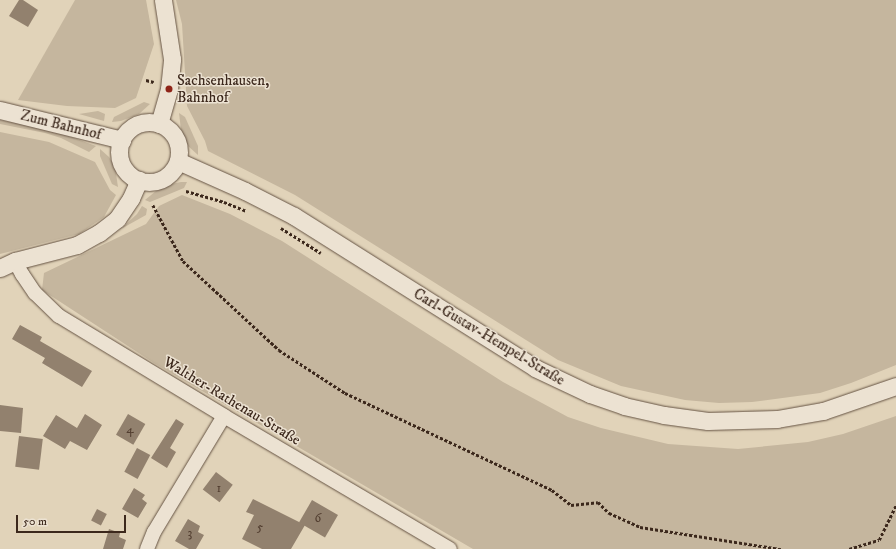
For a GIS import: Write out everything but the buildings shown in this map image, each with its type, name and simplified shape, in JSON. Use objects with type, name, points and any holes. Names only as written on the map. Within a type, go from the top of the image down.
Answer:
[{"type":"street","points":[[159,124],[169,89],[172,59],[163,0]]},
{"type":"street","name":"Zum Bahnhof","points":[[0,110],[122,140]]},
{"type":"street","points":[[150,122],[159,124],[168,128],[176,139],[179,152],[178,161],[173,170],[162,178],[148,182],[139,180],[126,170],[122,164],[120,156],[122,140],[126,133],[137,125],[150,122]]},
{"type":"street","name":"Carl-Gustav-Hempel-Straße","points":[[178,161],[245,191],[294,216],[535,368],[590,394],[624,406],[664,415],[708,421],[777,419],[823,411],[896,386]]},
{"type":"street","points":[[8,265],[77,244],[99,233],[116,218],[131,198],[139,180]]},
{"type":"street","name":"Walther-Rathenau-Straße","points":[[8,265],[22,274],[35,293],[60,316],[224,416],[450,549]]},
{"type":"street","points":[[147,549],[154,532],[224,416]]},
{"type":"path","points":[[146,80],[154,82]]},
{"type":"path","points":[[186,191],[224,202],[249,212]]},
{"type":"path","points":[[153,205],[183,261],[279,350],[345,393],[545,487],[571,505],[598,502],[609,513],[640,527],[781,549]]},
{"type":"path","points":[[849,549],[879,540],[896,505]]},
{"type":"shaded area","points":[[75,0],[146,0],[154,44],[136,98],[115,108],[67,106],[18,100]]},
{"type":"shaded area","points":[[176,0],[896,0],[896,365],[851,383],[820,393],[752,402],[719,403],[685,400],[621,386],[558,360],[295,195],[208,151],[205,141],[187,106],[182,24]]},
{"type":"shaded area","points":[[144,102],[150,104],[139,114],[121,121],[112,122],[114,117]]},
{"type":"shaded area","points":[[98,111],[105,114],[104,121],[79,114]]},
{"type":"shaded area","points":[[179,113],[185,117],[198,146],[198,155],[188,146],[181,130]]},
{"type":"shaded area","points":[[0,120],[52,130],[96,146],[89,152],[61,138],[45,133],[0,124]]},
{"type":"shaded area","points":[[0,132],[49,142],[95,162],[110,190],[116,195],[104,217],[79,234],[0,254]]},
{"type":"shaded area","points":[[100,149],[109,157],[115,167],[118,187],[112,184],[100,156]]},
{"type":"shaded area","points":[[187,182],[184,188],[150,202],[145,200],[156,191],[167,185]]},
{"type":"shaded area","points":[[182,195],[230,214],[282,241],[503,382],[568,417],[601,428],[668,444],[738,449],[808,442],[843,434],[896,416],[896,549],[473,549],[154,363],[42,290],[44,273],[146,224],[159,206]]},
{"type":"shaded area","points":[[142,206],[147,209],[146,215],[121,229],[137,214]]},
{"type":"place","name":"Sachsenhausen, Bahnhof","points":[[169,89]]}]
